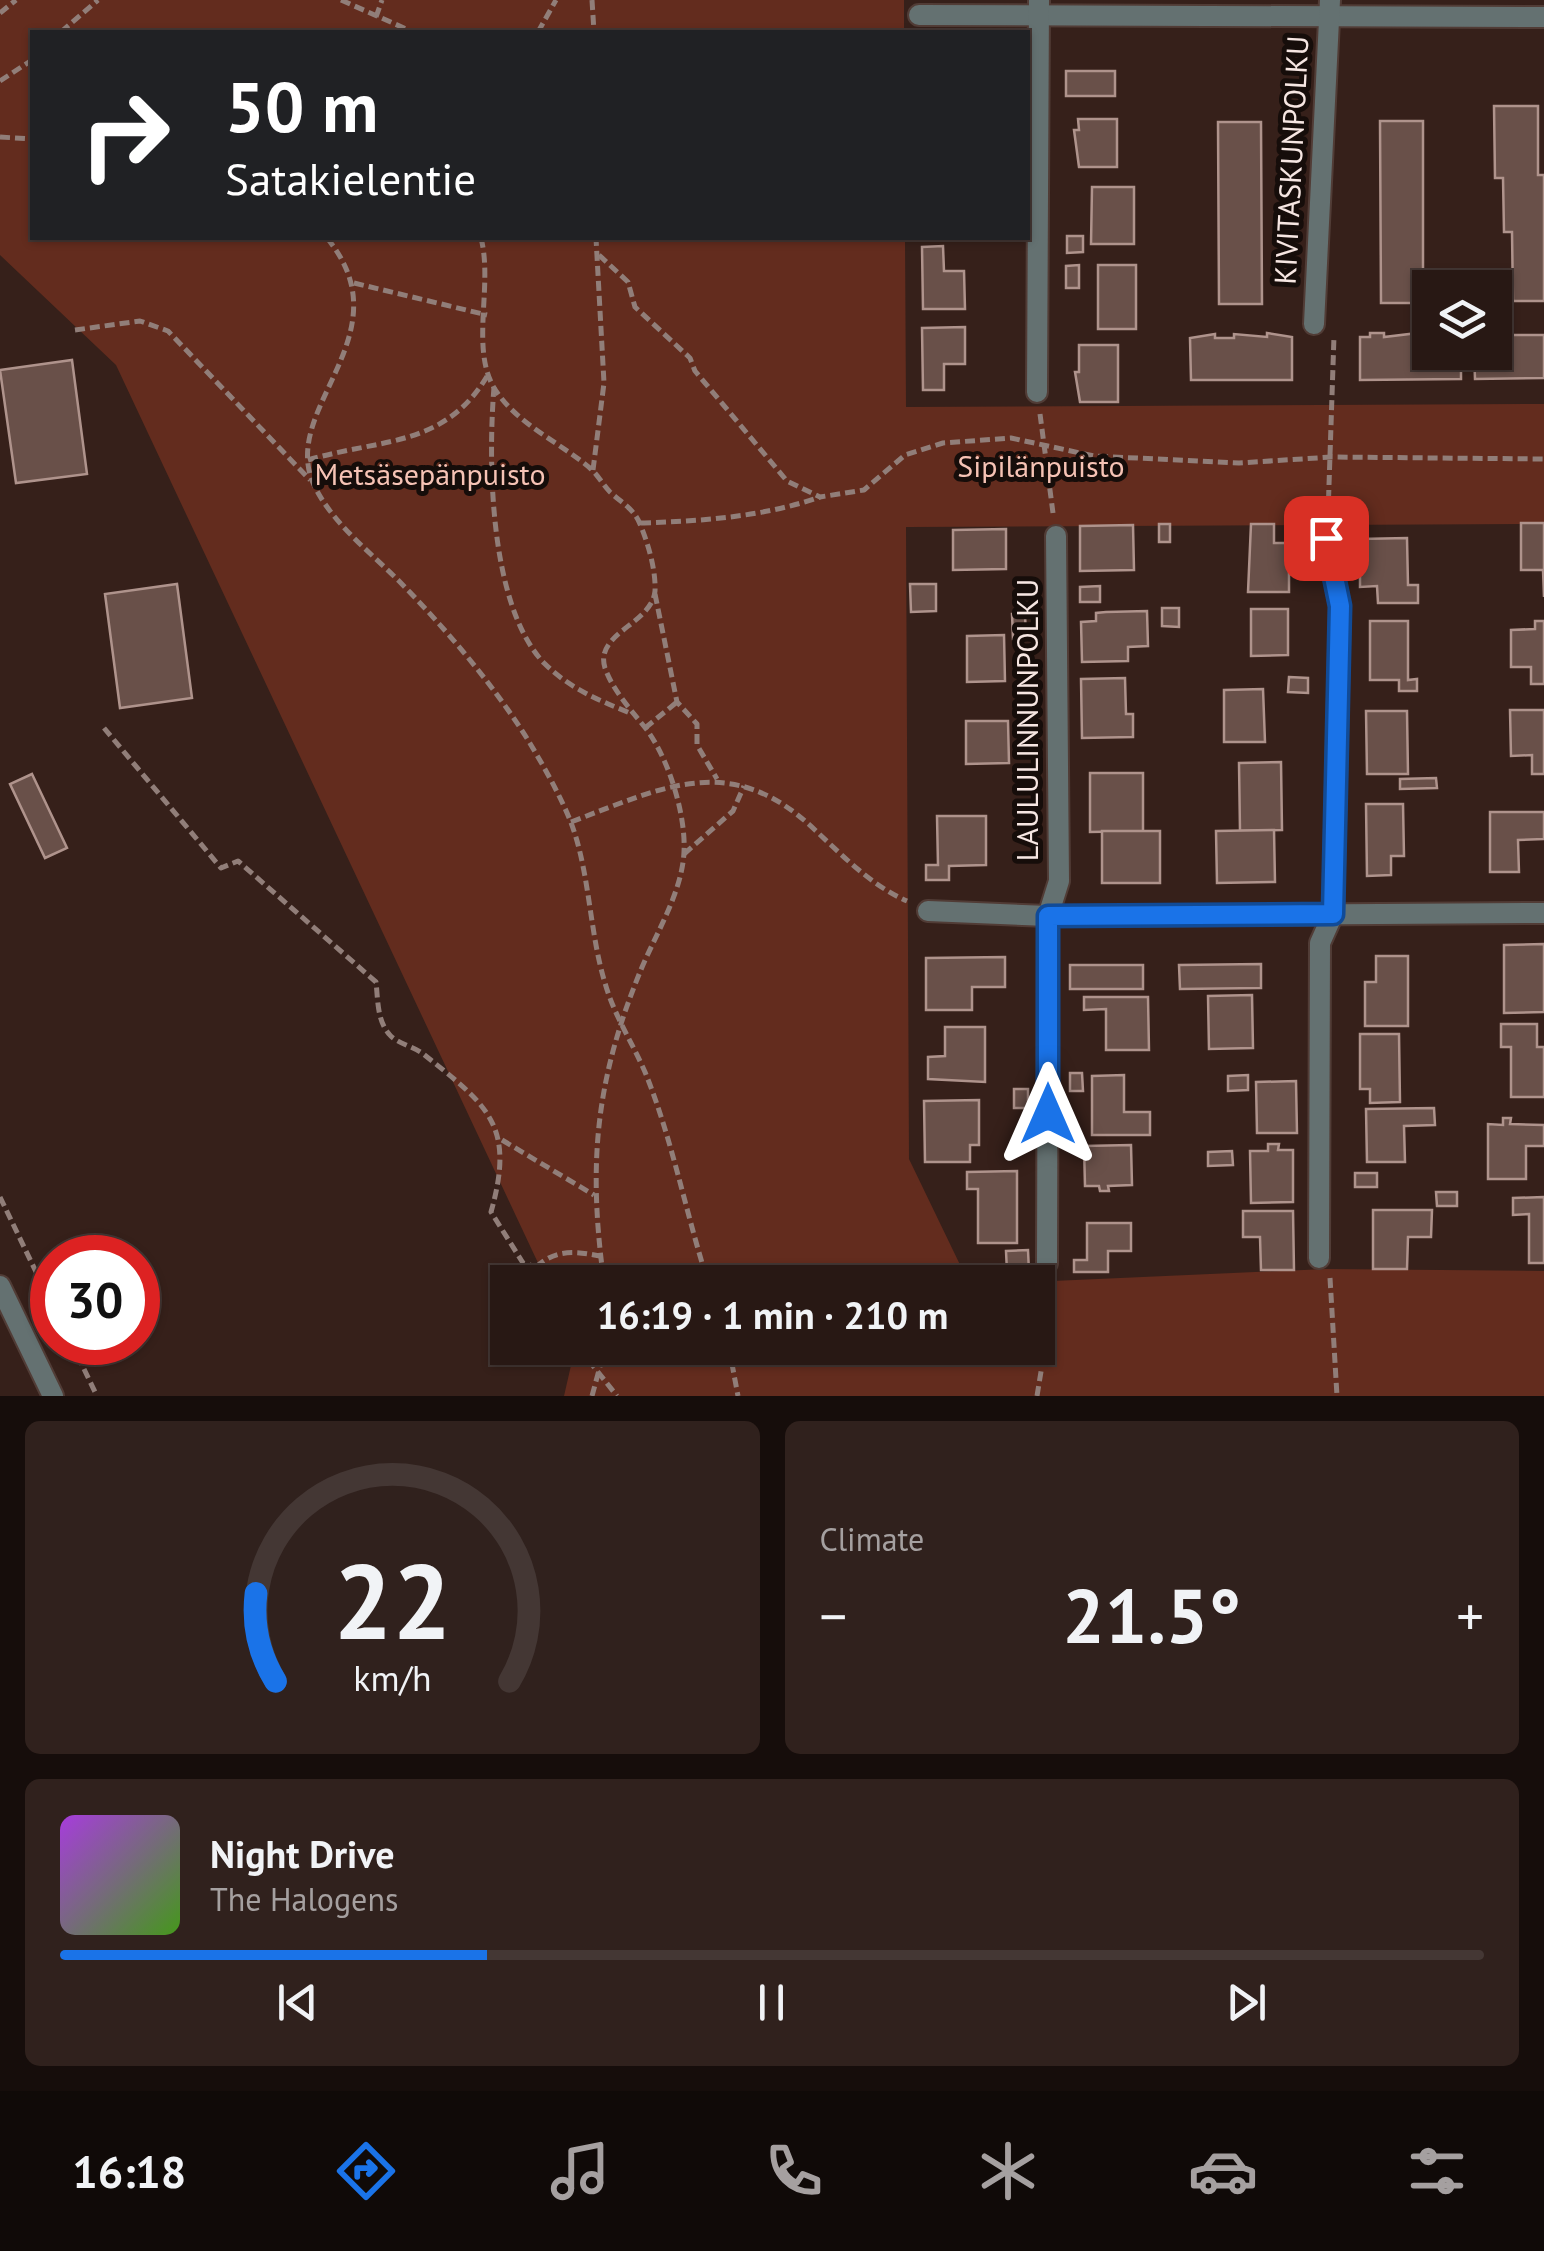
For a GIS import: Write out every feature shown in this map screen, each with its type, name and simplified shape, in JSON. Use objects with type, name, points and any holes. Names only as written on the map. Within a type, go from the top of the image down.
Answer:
[{"type":"street","points":[[1037,392],[1039,9]]},
{"type":"street","points":[[920,15],[1039,9],[1330,9],[1544,17]]},
{"type":"street","name":"KIVITASKUNPOLKU","points":[[1314,324],[1330,9]]},
{"type":"street","name":"LAULULINNUNPOLKU","points":[[1047,1263],[1048,916],[1060,881],[1056,536]]},
{"type":"street","points":[[1319,1258],[1320,944],[1333,914],[1340,606],[1326,538]]},
{"type":"street","points":[[928,911],[1048,916],[1544,913]]},
{"type":"street","points":[[0,1286],[53,1396]]},
{"type":"path","points":[[0,13],[16,0]]},
{"type":"path","points":[[63,30],[98,0]]},
{"type":"path","points":[[341,0],[408,30]]},
{"type":"path","points":[[376,18],[382,0]]},
{"type":"path","points":[[539,30],[556,0]]},
{"type":"path","points":[[592,0],[594,30]]},
{"type":"path","points":[[0,81],[30,61]]},
{"type":"path","points":[[0,137],[30,139]]},
{"type":"path","points":[[312,482],[308,460],[313,434],[357,308],[354,283],[345,259],[329,240]]},
{"type":"path","points":[[481,240],[487,263],[483,350],[494,386],[514,411],[593,470],[640,523],[677,702],[697,724],[697,744],[717,778]]},
{"type":"path","points":[[593,470],[604,383],[596,240]]},
{"type":"path","points":[[599,255],[628,282],[635,307],[690,358],[695,371],[787,481],[820,497]]},
{"type":"path","points":[[354,283],[486,316]]},
{"type":"path","points":[[75,330],[140,321],[168,332],[312,482],[328,509],[403,585],[494,692],[527,739],[571,822],[604,983],[656,1104],[703,1265]]},
{"type":"path","points":[[1314,324],[1334,331],[1326,538]]},
{"type":"path","points":[[308,460],[348,448],[414,438],[471,404],[489,373]]},
{"type":"path","points":[[494,386],[490,473],[497,539],[516,614],[542,660],[578,692],[632,715]]},
{"type":"path","points":[[1037,392],[1056,536]]},
{"type":"path","points":[[640,523],[706,521],[780,511],[820,497],[864,490],[905,455],[942,442],[1011,438],[1094,456],[1240,463],[1332,457],[1544,459]]},
{"type":"path","points":[[601,1265],[593,1160],[601,1103],[621,1026],[666,918],[684,854],[672,789],[645,728],[632,715],[606,671],[603,656],[606,645],[638,619],[655,594]]},
{"type":"path","points":[[645,728],[677,702]]},
{"type":"path","points":[[104,728],[220,868],[238,862],[376,982],[379,1013],[390,1036],[416,1049],[469,1091],[502,1140],[595,1195]]},
{"type":"path","points":[[571,822],[717,778],[744,785],[800,815],[892,895],[928,911]]},
{"type":"path","points":[[684,854],[733,811],[744,785]]},
{"type":"path","points":[[502,1140],[502,1174],[491,1212],[523,1263],[530,1265]]},
{"type":"path","points":[[0,1197],[30,1259]]},
{"type":"path","points":[[538,1265],[549,1255],[573,1251],[600,1256]]},
{"type":"path","points":[[1319,1258],[1331,1280],[1337,1396]]},
{"type":"path","points":[[1036,1396],[1048,1329],[1047,1263]]},
{"type":"path","points":[[82,1365],[97,1396]]},
{"type":"path","points":[[594,1365],[617,1396]]},
{"type":"path","points":[[592,1396],[601,1365]]},
{"type":"path","points":[[732,1365],[738,1396]]},
{"type":"green space","points":[[0,0],[904,0],[904,30],[30,30],[30,240],[905,240],[906,407],[1544,404],[1544,524],[906,527],[909,1159],[960,1265],[539,1265],[116,365],[0,255]]},
{"type":"green space","points":[[1326,1269],[1544,1271],[1544,1396],[564,1396],[571,1365],[1055,1365],[1055,1281]]},
{"type":"building","points":[[1066,71],[1115,71],[1115,96],[1066,96]]},
{"type":"building","points":[[1494,106],[1538,106],[1538,175],[1544,175],[1544,301],[1513,301],[1512,232],[1504,232],[1503,178],[1495,178]]},
{"type":"building","points":[[1078,119],[1117,119],[1117,167],[1079,167],[1074,130],[1079,130]]},
{"type":"building","points":[[1380,121],[1423,121],[1423,270],[1412,270],[1412,303],[1381,303]]},
{"type":"building","points":[[1218,122],[1261,122],[1262,304],[1219,304]]},
{"type":"building","points":[[1092,187],[1134,187],[1134,244],[1091,244]]},
{"type":"building","points":[[1067,236],[1083,236],[1083,252],[1067,253]]},
{"type":"building","points":[[943,246],[944,271],[964,271],[965,309],[923,309],[922,247]]},
{"type":"building","points":[[1079,265],[1079,288],[1066,288],[1066,266]]},
{"type":"building","points":[[1098,265],[1136,265],[1136,329],[1098,329]]},
{"type":"building","points":[[965,327],[965,364],[944,364],[944,390],[923,390],[922,328]]},
{"type":"building","points":[[1267,333],[1292,337],[1292,380],[1191,380],[1190,338],[1215,334],[1215,338],[1234,338],[1234,334],[1267,337]]},
{"type":"building","points":[[1370,333],[1384,333],[1384,337],[1412,334],[1412,370],[1461,370],[1461,379],[1360,380],[1360,337],[1370,337]]},
{"type":"building","points":[[1512,335],[1544,335],[1544,378],[1475,379],[1475,370],[1512,370]]},
{"type":"building","points":[[1079,345],[1118,345],[1118,402],[1080,402],[1075,372],[1079,372]]},
{"type":"building","points":[[72,360],[87,474],[16,483],[0,370]]},
{"type":"building","points":[[1521,523],[1544,523],[1544,597],[1543,570],[1521,570]]},
{"type":"building","points":[[1159,524],[1170,524],[1170,542],[1159,542]]},
{"type":"building","points":[[1251,524],[1274,524],[1274,543],[1289,543],[1289,592],[1248,592]]},
{"type":"building","points":[[1133,525],[1134,570],[1080,571],[1080,526]]},
{"type":"building","points":[[1006,529],[1006,569],[953,570],[953,530]]},
{"type":"building","points":[[1407,538],[1408,585],[1418,585],[1418,603],[1378,603],[1377,586],[1360,587],[1360,539]]},
{"type":"building","points":[[177,584],[192,698],[120,708],[105,594]]},
{"type":"building","points":[[910,584],[936,584],[936,611],[911,612]]},
{"type":"building","points":[[1100,586],[1100,602],[1080,602],[1080,587]]},
{"type":"building","points":[[1162,608],[1179,608],[1179,627],[1162,626]]},
{"type":"building","points":[[1251,609],[1288,609],[1288,655],[1251,656]]},
{"type":"building","points":[[1147,611],[1148,646],[1128,647],[1128,661],[1082,662],[1081,622],[1096,621],[1096,613]]},
{"type":"building","points":[[1012,614],[1025,614],[1026,638],[1013,639]]},
{"type":"building","points":[[1370,621],[1408,621],[1408,680],[1417,679],[1417,691],[1399,691],[1399,680],[1370,680]]},
{"type":"building","points":[[1535,621],[1544,621],[1544,684],[1531,684],[1531,667],[1511,667],[1511,630],[1535,629]]},
{"type":"building","points":[[1004,635],[1005,681],[967,682],[967,636]]},
{"type":"building","points":[[1289,677],[1308,678],[1308,693],[1288,692]]},
{"type":"building","points":[[1125,678],[1126,714],[1133,714],[1133,737],[1082,738],[1081,679]]},
{"type":"building","points":[[1263,689],[1265,742],[1224,742],[1224,690]]},
{"type":"building","points":[[1510,710],[1544,710],[1544,774],[1532,774],[1532,755],[1511,756]]},
{"type":"building","points":[[1366,711],[1407,711],[1408,774],[1367,774]]},
{"type":"building","points":[[966,721],[1008,721],[1009,763],[966,764]]},
{"type":"building","points":[[1281,762],[1282,830],[1240,831],[1239,763]]},
{"type":"building","points":[[1090,773],[1143,773],[1143,831],[1090,832]]},
{"type":"building","points":[[32,774],[67,848],[45,858],[10,784]]},
{"type":"building","points":[[1436,778],[1437,788],[1400,789],[1400,779]]},
{"type":"building","points":[[1366,804],[1403,804],[1404,856],[1391,856],[1391,875],[1367,876]]},
{"type":"building","points":[[1490,812],[1544,812],[1544,839],[1518,840],[1519,872],[1490,872]]},
{"type":"building","points":[[937,816],[986,816],[986,865],[949,866],[949,880],[926,880],[926,865],[938,865]]},
{"type":"building","points":[[1274,830],[1275,882],[1217,883],[1216,831]]},
{"type":"building","points":[[1102,831],[1160,831],[1160,883],[1102,883]]},
{"type":"building","points":[[1544,944],[1544,1012],[1504,1013],[1504,945]]},
{"type":"building","points":[[1376,956],[1408,956],[1408,1026],[1365,1026],[1365,982],[1376,982]]},
{"type":"building","points":[[1005,957],[1005,987],[972,987],[972,1010],[926,1010],[926,958]]},
{"type":"building","points":[[1261,964],[1261,988],[1180,989],[1179,965]]},
{"type":"building","points":[[1070,965],[1143,965],[1143,989],[1070,989]]},
{"type":"building","points":[[1252,995],[1253,1048],[1209,1049],[1208,996]]},
{"type":"building","points":[[1084,997],[1148,997],[1149,1050],[1106,1050],[1106,1009],[1084,1010]]},
{"type":"building","points":[[1501,1024],[1537,1024],[1537,1047],[1544,1047],[1544,1097],[1511,1097],[1511,1047],[1501,1047]]},
{"type":"building","points":[[945,1027],[985,1027],[985,1082],[928,1079],[928,1057],[945,1056]]},
{"type":"building","points":[[1360,1034],[1399,1034],[1400,1102],[1370,1103],[1370,1089],[1360,1089]]},
{"type":"building","points":[[1070,1073],[1082,1073],[1083,1091],[1070,1091]]},
{"type":"building","points":[[1124,1075],[1124,1112],[1150,1112],[1150,1135],[1092,1135],[1092,1076]]},
{"type":"building","points":[[1248,1075],[1248,1090],[1228,1091],[1228,1076]]},
{"type":"building","points":[[1296,1081],[1297,1133],[1257,1133],[1256,1082]]},
{"type":"building","points":[[1014,1089],[1028,1089],[1028,1108],[1014,1108]]},
{"type":"building","points":[[979,1100],[979,1145],[970,1145],[970,1162],[925,1162],[924,1101]]},
{"type":"building","points":[[1434,1108],[1435,1125],[1404,1126],[1405,1162],[1367,1162],[1366,1109]]},
{"type":"building","points":[[1503,1118],[1511,1118],[1510,1124],[1544,1125],[1544,1146],[1526,1146],[1526,1179],[1488,1179],[1488,1124],[1503,1125]]},
{"type":"building","points":[[1268,1144],[1279,1144],[1278,1150],[1293,1150],[1293,1202],[1251,1203],[1250,1151],[1268,1151]]},
{"type":"building","points":[[1131,1145],[1132,1185],[1108,1186],[1109,1191],[1085,1186],[1084,1146]]},
{"type":"building","points":[[1232,1151],[1233,1165],[1208,1166],[1208,1152]]},
{"type":"building","points":[[1017,1171],[1017,1243],[978,1243],[978,1189],[967,1189],[967,1172]]},
{"type":"building","points":[[1355,1173],[1377,1173],[1377,1187],[1355,1187]]},
{"type":"building","points":[[1436,1192],[1457,1192],[1457,1206],[1437,1206]]},
{"type":"building","points":[[1544,1197],[1544,1263],[1529,1263],[1529,1214],[1513,1215],[1513,1198]]},
{"type":"building","points":[[1373,1210],[1432,1210],[1431,1237],[1408,1237],[1407,1269],[1373,1269]]},
{"type":"building","points":[[1243,1211],[1293,1211],[1294,1270],[1261,1270],[1260,1237],[1243,1237]]},
{"type":"building","points":[[1087,1223],[1131,1223],[1131,1251],[1108,1251],[1108,1272],[1074,1272],[1074,1260],[1087,1260]]},
{"type":"building","points":[[1028,1250],[1029,1265],[1007,1265],[1006,1251]]},
{"type":"route","points":[[1048,1114],[1048,916],[1333,914],[1340,606],[1326,538]]},
{"type":"park label","name":"Sipilänpuisto","points":[[1041,467]]},
{"type":"park label","name":"Metsäsepänpuisto","points":[[430,475]]}]
